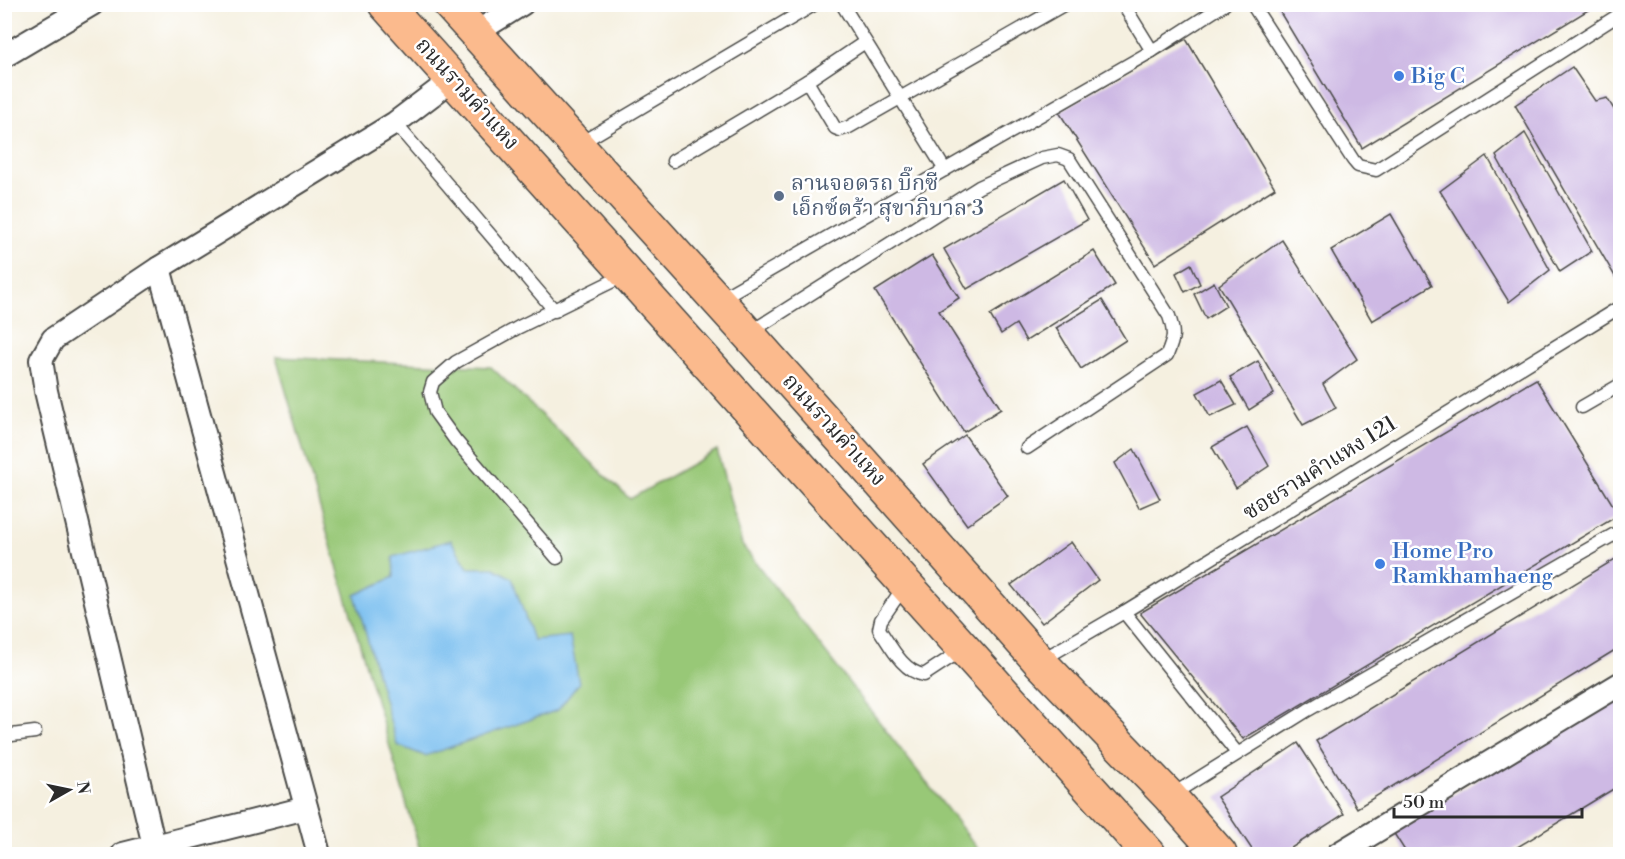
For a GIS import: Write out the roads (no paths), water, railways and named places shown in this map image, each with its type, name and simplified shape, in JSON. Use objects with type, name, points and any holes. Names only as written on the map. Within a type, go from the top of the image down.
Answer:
[{"type":"main road","name":"ถนนรามคำแหง","points":[[386,4],[1149,855]]},
{"type":"main road","name":"ถนนรามคำแหง","points":[[449,4],[748,334],[1039,661],[1169,796],[1220,855]]},
{"type":"street","points":[[4,56],[92,4]]},
{"type":"street","points":[[475,33],[522,4]]},
{"type":"street","points":[[155,851],[46,391],[41,360],[53,339],[159,268],[395,123],[453,79]]},
{"type":"street","points":[[159,268],[319,855]]},
{"type":"street","points":[[1338,855],[1620,684]]},
{"type":"street","points":[[123,855],[155,851],[306,808]]},
{"type":"lane","points":[[577,145],[815,4]]},
{"type":"lane","points":[[842,4],[945,170]]},
{"type":"lane","points":[[807,81],[835,128],[840,130],[900,99],[1065,4]]},
{"type":"lane","points":[[1123,4],[1152,51]]},
{"type":"lane","points":[[717,301],[1152,51],[1225,4]]},
{"type":"lane","points":[[1252,4],[1353,160],[1358,166],[1376,170],[1620,14]]},
{"type":"lane","points":[[673,161],[807,81],[866,42]]},
{"type":"lane","points":[[395,123],[555,311]]},
{"type":"lane","points":[[748,334],[979,188],[1042,158],[1058,155],[1069,159],[1169,315],[1174,330],[1173,340],[1167,355],[1027,448]]},
{"type":"lane","points":[[557,558],[456,441],[435,412],[430,392],[433,382],[456,362],[519,327],[629,273]]},
{"type":"lane","name":"ซอยรามคำแหง 121","points":[[1039,661],[1124,612],[1620,307]]},
{"type":"lane","points":[[1582,407],[1620,385]]},
{"type":"lane","points":[[1169,796],[1237,753],[1620,531]]},
{"type":"lane","points":[[906,584],[884,615],[879,629],[892,650],[916,674],[924,675],[963,649]]},
{"type":"lane","points":[[1124,612],[1237,753]]},
{"type":"lane","points":[[4,736],[35,732]]},
{"type":"water","points":[[451,540],[468,568],[494,568],[512,578],[533,640],[570,636],[579,683],[558,710],[425,756],[397,745],[355,595],[394,577],[393,557]]},
{"type":"place","name":"Big C","points":[[1399,76]]},
{"type":"place","name":"ลานจอดรถ บิ๊กซี เอ็กซ์ตร้า สุขาภิบาล 3","points":[[779,196]]},
{"type":"place","name":"Home Pro Ramkhamhaeng","points":[[1380,564]]}]
